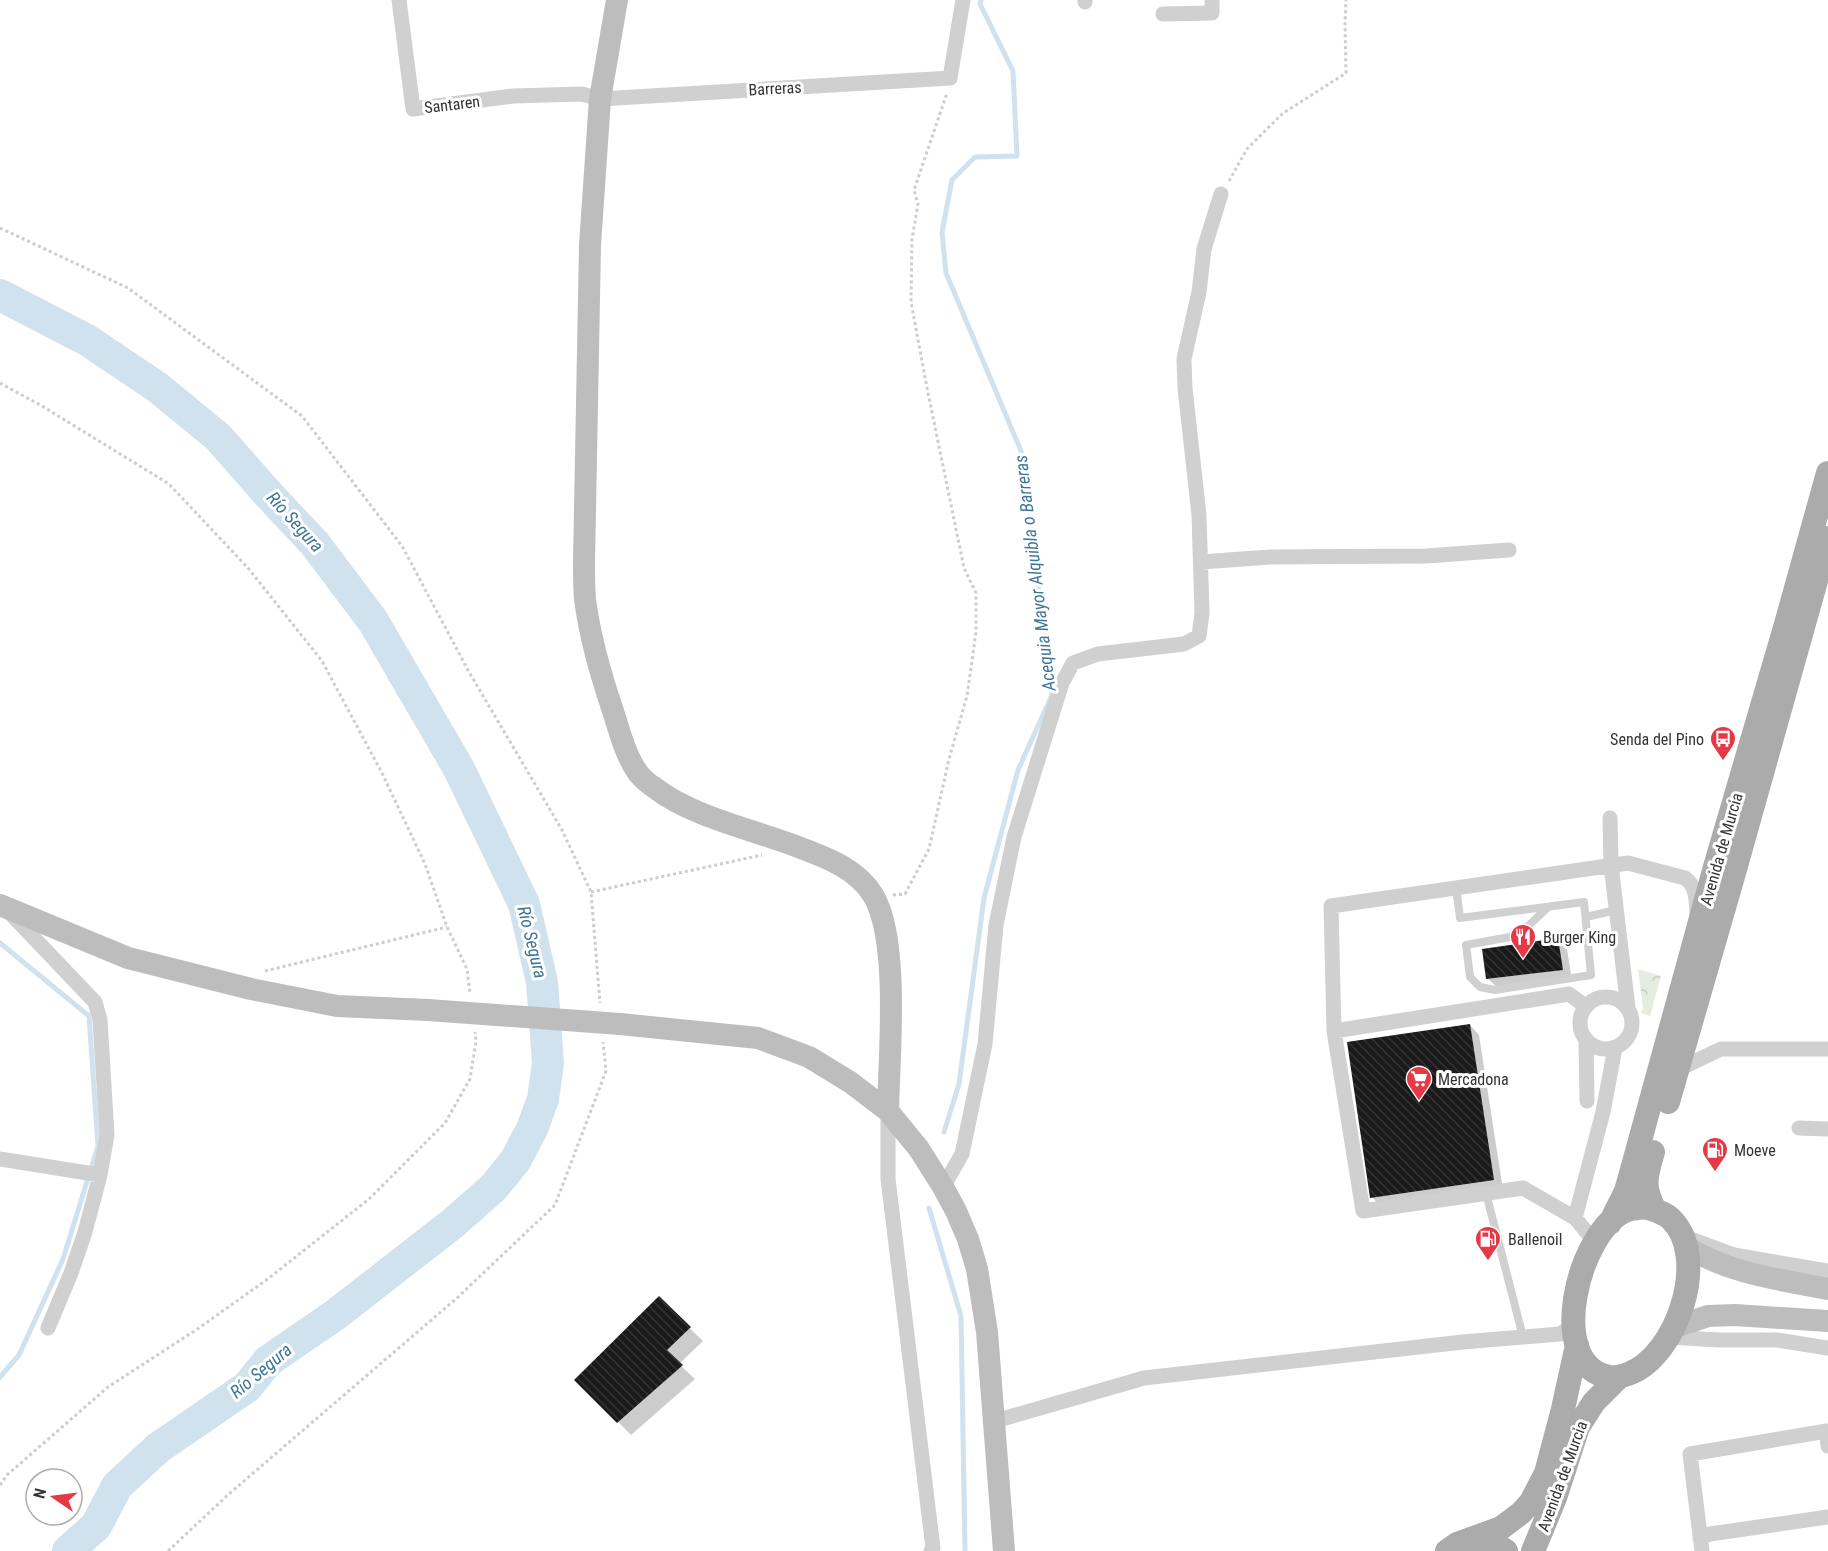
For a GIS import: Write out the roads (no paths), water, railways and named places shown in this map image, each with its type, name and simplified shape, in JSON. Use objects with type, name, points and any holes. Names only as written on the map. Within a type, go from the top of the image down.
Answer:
[{"type":"main road","points":[[617,0],[600,99],[590,245],[584,563],[585,597],[590,633],[600,672],[628,754],[639,773],[653,788],[672,800],[705,814],[789,843],[834,862],[858,877],[873,895],[883,919],[888,947],[891,1002],[888,1111]]},
{"type":"main road","name":"Avenida de Murcia","points":[[1655,1210],[1645,1188],[1646,1179],[1677,1070],[1768,717],[1828,473]]},
{"type":"main road","name":"Avenida de Murcia","points":[[1768,717],[1828,538]]},
{"type":"main road","name":"Avenida de Murcia","points":[[1603,1232],[1629,1183],[1698,932],[1746,796]]},
{"type":"main road","points":[[2,905],[128,958],[244,987],[337,1006],[428,1010],[611,1030],[758,1038],[809,1057],[850,1082],[888,1111],[919,1149],[943,1187],[964,1230],[977,1269],[987,1332],[1004,1551]]},
{"type":"main road","points":[[1458,1545],[1486,1535],[1512,1521],[1540,1489],[1563,1409],[1575,1334],[1575,1296],[1578,1282],[1582,1268],[1603,1232],[1626,1210],[1645,1207],[1670,1218],[1683,1241],[1687,1258],[1687,1288],[1683,1306],[1672,1332],[1647,1364],[1637,1371],[1618,1377],[1602,1374],[1586,1365],[1581,1357],[1575,1334]]},
{"type":"main road","points":[[1683,1241],[1704,1258],[1740,1272],[1828,1289]]},
{"type":"main road","points":[[1672,1332],[1708,1316],[1735,1315],[1828,1321]]},
{"type":"main road","name":"Avenida de Murcia","points":[[1533,1551],[1556,1498],[1578,1427],[1594,1402],[1618,1377]]},
{"type":"main road","points":[[1458,1545],[1478,1539],[1490,1541],[1506,1551]]},
{"type":"street","name":"Santaren","points":[[399,0],[413,109],[513,96],[582,94],[600,99]]},
{"type":"street","name":"Barreras","points":[[600,99],[950,78],[963,0]]},
{"type":"street","points":[[1163,14],[1212,13],[1212,0]]},
{"type":"street","points":[[943,1187],[962,1154],[985,1044],[996,925],[1014,837],[1062,683],[1073,663],[1098,654],[1184,644],[1199,636],[1202,613],[1199,515],[1184,359],[1204,249],[1221,194]]},
{"type":"street","points":[[1201,562],[1270,557],[1426,556],[1509,550]]},
{"type":"street","points":[[1586,1041],[1592,1046],[1608,1050],[1623,1043],[1632,1028],[1611,865],[1610,818]]},
{"type":"street","points":[[1603,1232],[1523,1188],[1363,1210],[1334,1031],[1331,906],[1628,863],[1685,878],[1693,884],[1698,932]]},
{"type":"street","points":[[2,905],[95,1002],[99,1020],[107,1135],[100,1175],[85,1232],[48,1328]]},
{"type":"street","points":[[1334,1031],[1569,994],[1585,1006]]},
{"type":"street","points":[[1587,1101],[1586,1041],[1580,1027],[1581,1012],[1592,1000],[1609,996],[1628,1008]]},
{"type":"street","points":[[1575,1218],[1603,1112],[1615,1048]]},
{"type":"street","points":[[1677,1070],[1721,1049],[1828,1049]]},
{"type":"street","points":[[888,1111],[888,1179],[932,1551]]},
{"type":"street","points":[[1799,1128],[1828,1129]]},
{"type":"street","points":[[0,1159],[100,1175]]},
{"type":"street","points":[[1683,1241],[1734,1255],[1828,1270]]},
{"type":"street","points":[[1672,1332],[1719,1340],[1777,1340],[1828,1348]]},
{"type":"street","points":[[995,1421],[1144,1378],[1463,1342],[1575,1334]]},
{"type":"street","points":[[1701,1545],[1690,1454],[1827,1438]]},
{"type":"street","points":[[1701,1545],[1710,1534],[1828,1517]]},
{"type":"lane","points":[[1456,887],[1460,918],[1548,906],[1584,902],[1591,975],[1496,990],[1480,987],[1470,977],[1466,945],[1510,937],[1525,929],[1548,906]]},
{"type":"lane","points":[[1586,917],[1616,910]]},
{"type":"lane","points":[[1486,1193],[1523,1337]]},
{"type":"waterway","name":"Acequia Mayor Alquibla o Barreras","points":[[944,1132],[959,1084],[984,898],[1018,770],[1052,695],[1021,451],[946,273],[942,232],[952,180],[975,157],[1017,156],[1013,71],[980,4],[981,0]]},
{"type":"waterway","name":"Río Segura","points":[[0,295],[87,340],[157,387],[218,437],[315,544],[373,621],[459,769],[524,904],[542,982],[548,1063],[543,1099],[532,1129],[515,1161],[493,1188],[452,1224],[335,1315],[268,1361],[247,1387],[158,1448],[117,1486],[96,1526],[68,1551]]},
{"type":"waterway","points":[[0,943],[89,1016],[98,1146],[63,1259],[19,1355],[0,1377]]},
{"type":"waterway","name":"Acequia Mayor Alquibla o Barreras","points":[[929,1208],[961,1316],[965,1551]]},
{"type":"place","name":"Senda del Pino","points":[[1723,762]]},
{"type":"place","name":"Burger King","points":[[1523,960]]},
{"type":"place","name":"Mercadona","points":[[1419,1102]]},
{"type":"place","name":"Moeve","points":[[1715,1173]]},
{"type":"place","name":"Ballenoil","points":[[1488,1262]]}]
